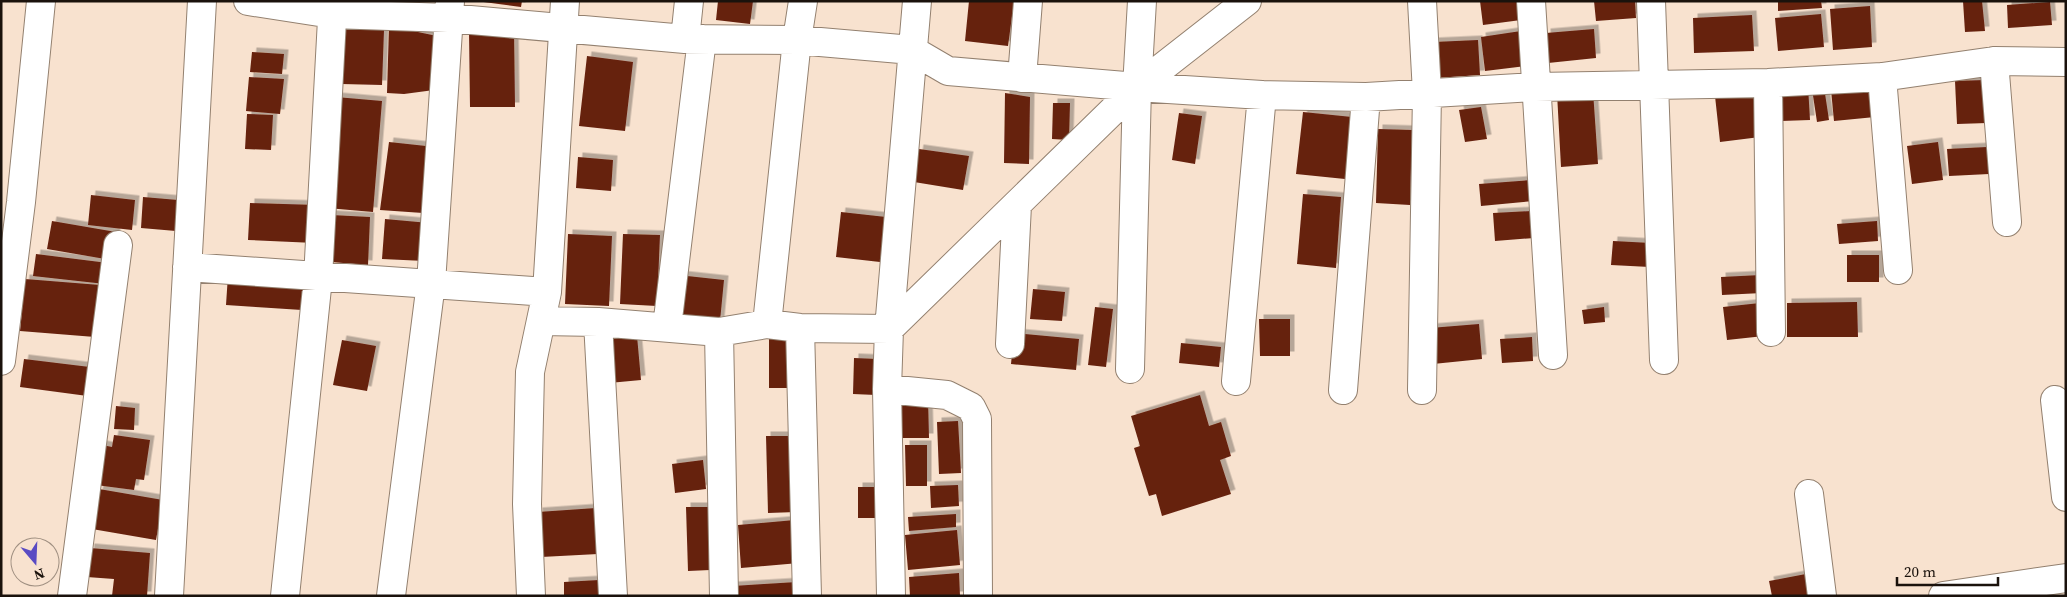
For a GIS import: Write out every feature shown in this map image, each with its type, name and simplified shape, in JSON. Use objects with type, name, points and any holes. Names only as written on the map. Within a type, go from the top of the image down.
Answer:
[{"type":"street","points":[[1,361],[21,202],[40,1]]},
{"type":"street","points":[[169,596],[202,1]]},
{"type":"street","points":[[248,1],[332,7],[449,10],[562,29],[694,39],[797,40],[912,50],[948,71],[1137,87],[1262,95],[1366,97],[1536,87],[1768,83],[1882,77],[1994,62],[2066,62]]},
{"type":"street","points":[[530,596],[528,504],[530,372],[547,292],[565,1]]},
{"type":"street","points":[[667,326],[694,39],[689,1]]},
{"type":"street","points":[[768,324],[797,40],[803,1]]},
{"type":"street","points":[[892,596],[887,389],[889,329],[917,1]]},
{"type":"street","points":[[1022,78],[1028,1]]},
{"type":"street","points":[[1130,369],[1137,87],[1142,1]]},
{"type":"street","points":[[541,322],[598,322],[667,326],[719,332],[768,324],[800,328],[889,329],[1137,87],[1248,1]]},
{"type":"street","points":[[1422,1],[1427,93],[1422,390]]},
{"type":"street","points":[[1531,1],[1553,355]]},
{"type":"street","points":[[1650,1],[1655,84],[1664,360]]},
{"type":"street","points":[[285,596],[318,278],[332,7]]},
{"type":"street","points":[[391,596],[431,283],[449,10]]},
{"type":"street","points":[[1994,62],[2007,222]]},
{"type":"street","points":[[1882,77],[1898,270]]},
{"type":"street","points":[[1768,83],[1771,332]]},
{"type":"street","points":[[1236,381],[1262,95]]},
{"type":"street","points":[[1343,390],[1366,97]]},
{"type":"street","points":[[1010,344],[1017,205]]},
{"type":"street","points":[[72,596],[118,245]]},
{"type":"street","points":[[187,267],[318,278],[431,283],[547,292]]},
{"type":"street","points":[[598,322],[613,596]]},
{"type":"street","points":[[800,328],[807,596]]},
{"type":"street","points":[[719,332],[724,596]]},
{"type":"street","points":[[887,389],[946,395],[971,407],[977,419],[978,596]]},
{"type":"street","points":[[2055,400],[2066,497]]},
{"type":"street","points":[[1809,494],[1822,596]]},
{"type":"street","points":[[1943,596],[2066,578]]},
{"type":"building","points":[[476,1],[522,1],[521,7]]},
{"type":"building","points":[[718,1],[753,1],[750,24],[716,20]]},
{"type":"building","points":[[969,1],[1014,1],[1008,46],[965,41]]},
{"type":"building","points":[[1480,1],[1519,1],[1521,20],[1483,25]]},
{"type":"building","points":[[1594,1],[1635,1],[1636,18],[1596,21]]},
{"type":"building","points":[[1778,1],[1821,1],[1822,8],[1778,11]]},
{"type":"building","points":[[1963,1],[1982,1],[1985,31],[1965,32]]},
{"type":"building","points":[[2050,2],[2052,25],[2008,28],[2007,5]]},
{"type":"building","points":[[1870,6],[1872,47],[1833,50],[1830,9]]},
{"type":"building","points":[[1821,14],[1824,47],[1778,51],[1775,18]]},
{"type":"building","points":[[1752,15],[1754,51],[1694,53],[1693,18]]},
{"type":"building","points":[[389,26],[437,36],[434,90],[404,94],[387,93]]},
{"type":"building","points":[[344,28],[384,30],[382,85],[342,84]]},
{"type":"building","points":[[1594,29],[1596,58],[1548,63],[1546,33]]},
{"type":"building","points":[[514,30],[515,107],[470,107],[469,31]]},
{"type":"building","points":[[1521,31],[1526,66],[1485,71],[1481,37]]},
{"type":"building","points":[[1478,40],[1480,75],[1436,78],[1434,42]]},
{"type":"building","points":[[252,52],[284,54],[282,74],[250,72]]},
{"type":"building","points":[[587,56],[633,62],[625,131],[579,126]]},
{"type":"building","points":[[249,77],[284,79],[280,114],[246,111]]},
{"type":"building","points":[[1985,80],[1987,123],[1957,124],[1955,81]]},
{"type":"building","points":[[1808,86],[1810,120],[1781,121],[1779,88]]},
{"type":"building","points":[[1872,86],[1875,117],[1834,121],[1831,90]]},
{"type":"building","points":[[1824,87],[1829,120],[1817,122],[1812,89]]},
{"type":"building","points":[[1593,91],[1598,164],[1561,167],[1557,93]]},
{"type":"building","points":[[1755,91],[1760,137],[1720,142],[1715,96]]},
{"type":"building","points":[[1005,93],[1030,97],[1029,164],[1004,163]]},
{"type":"building","points":[[336,97],[382,101],[373,212],[327,208]]},
{"type":"building","points":[[1053,103],[1070,103],[1069,140],[1052,139]]},
{"type":"building","points":[[1481,107],[1487,139],[1465,142],[1459,110]]},
{"type":"building","points":[[1303,112],[1352,117],[1345,179],[1296,174]]},
{"type":"building","points":[[1179,113],[1202,116],[1195,164],[1172,160]]},
{"type":"building","points":[[247,114],[273,115],[271,150],[245,149]]},
{"type":"building","points":[[1378,129],[1412,130],[1410,205],[1376,203]]},
{"type":"building","points":[[389,142],[426,146],[423,213],[380,210]]},
{"type":"building","points":[[1938,142],[1943,180],[1912,184],[1907,146]]},
{"type":"building","points":[[1987,147],[1989,174],[1949,176],[1947,149]]},
{"type":"building","points":[[919,149],[969,156],[963,190],[914,182]]},
{"type":"building","points":[[578,157],[613,160],[611,191],[576,188]]},
{"type":"building","points":[[1531,180],[1533,201],[1481,206],[1479,184]]},
{"type":"building","points":[[1303,194],[1341,197],[1336,268],[1297,264]]},
{"type":"building","points":[[91,195],[135,200],[132,230],[88,225]]},
{"type":"building","points":[[143,197],[178,200],[176,231],[141,228]]},
{"type":"building","points":[[250,203],[317,205],[315,243],[248,240]]},
{"type":"building","points":[[1532,211],[1534,238],[1495,241],[1493,213]]},
{"type":"building","points":[[841,212],[886,217],[880,262],[836,257]]},
{"type":"building","points":[[331,215],[370,217],[368,265],[331,262]]},
{"type":"building","points":[[385,219],[429,223],[425,261],[382,259]]},
{"type":"building","points":[[52,221],[116,232],[111,260],[47,249]]},
{"type":"building","points":[[1877,221],[1878,241],[1839,244],[1837,224]]},
{"type":"building","points":[[568,234],[612,236],[609,306],[565,304]]},
{"type":"building","points":[[623,234],[660,235],[657,306],[620,304]]},
{"type":"building","points":[[1613,241],[1651,243],[1650,267],[1611,265]]},
{"type":"building","points":[[36,254],[108,263],[105,284],[33,276]]},
{"type":"building","points":[[1847,255],[1879,255],[1879,282],[1847,282]]},
{"type":"building","points":[[228,275],[305,281],[302,310],[226,305]]},
{"type":"building","points":[[678,275],[724,280],[720,321],[674,316]]},
{"type":"building","points":[[1761,275],[1762,293],[1722,295],[1721,277]]},
{"type":"building","points":[[25,279],[100,285],[95,337],[20,331]]},
{"type":"building","points":[[1033,289],[1065,292],[1062,321],[1030,319]]},
{"type":"building","points":[[1857,302],[1858,337],[1787,337],[1787,303]]},
{"type":"building","points":[[1760,303],[1764,336],[1727,340],[1723,307]]},
{"type":"building","points":[[1095,307],[1113,309],[1106,367],[1088,365]]},
{"type":"building","points":[[1604,307],[1605,322],[1584,324],[1582,310]]},
{"type":"building","points":[[1259,319],[1290,319],[1290,356],[1260,356]]},
{"type":"building","points":[[1479,324],[1482,359],[1433,364],[1430,328]]},
{"type":"building","points":[[769,333],[788,333],[788,388],[769,388]]},
{"type":"building","points":[[1014,333],[1079,339],[1076,370],[1011,364]]},
{"type":"building","points":[[637,336],[641,380],[609,383],[604,340]]},
{"type":"building","points":[[1532,337],[1533,361],[1502,363],[1500,339]]},
{"type":"building","points":[[342,340],[376,346],[367,391],[333,385]]},
{"type":"building","points":[[1181,343],[1221,347],[1219,367],[1179,363]]},
{"type":"building","points":[[854,358],[877,359],[876,395],[853,394]]},
{"type":"building","points":[[24,359],[98,368],[95,397],[20,387]]},
{"type":"building","points":[[1200,395],[1209,426],[1221,422],[1231,456],[1220,460],[1231,494],[1162,516],[1156,494],[1149,496],[1134,448],[1140,446],[1131,416]]},
{"type":"building","points":[[928,399],[929,438],[896,438],[895,400]]},
{"type":"building","points":[[116,406],[135,408],[134,430],[114,429]]},
{"type":"building","points":[[958,421],[961,473],[939,474],[937,422]]},
{"type":"building","points":[[114,435],[150,440],[144,480],[136,479],[134,490],[96,485],[102,445],[112,447]]},
{"type":"building","points":[[766,436],[795,436],[796,512],[768,513]]},
{"type":"building","points":[[905,445],[927,445],[927,486],[906,486]]},
{"type":"building","points":[[703,460],[706,489],[675,493],[672,464]]},
{"type":"building","points":[[958,485],[959,506],[931,508],[930,486]]},
{"type":"building","points":[[858,487],[876,487],[876,518],[858,518]]},
{"type":"building","points":[[99,489],[163,500],[156,540],[92,529]]},
{"type":"building","points":[[686,507],[709,507],[710,570],[688,571]]},
{"type":"building","points":[[596,508],[598,554],[541,557],[538,512]]},
{"type":"building","points":[[956,514],[956,527],[909,531],[908,517]]},
{"type":"building","points":[[795,520],[799,563],[741,568],[738,525]]},
{"type":"building","points":[[957,530],[960,565],[908,570],[905,535]]},
{"type":"building","points":[[90,548],[150,553],[147,596],[112,596],[114,579],[87,577]]},
{"type":"building","points":[[959,573],[960,596],[910,596],[909,577]]},
{"type":"building","points":[[1811,573],[1816,596],[1772,596],[1769,581]]},
{"type":"building","points":[[599,580],[600,596],[564,596],[564,582]]},
{"type":"building","points":[[797,582],[797,596],[733,596],[733,586]]}]
